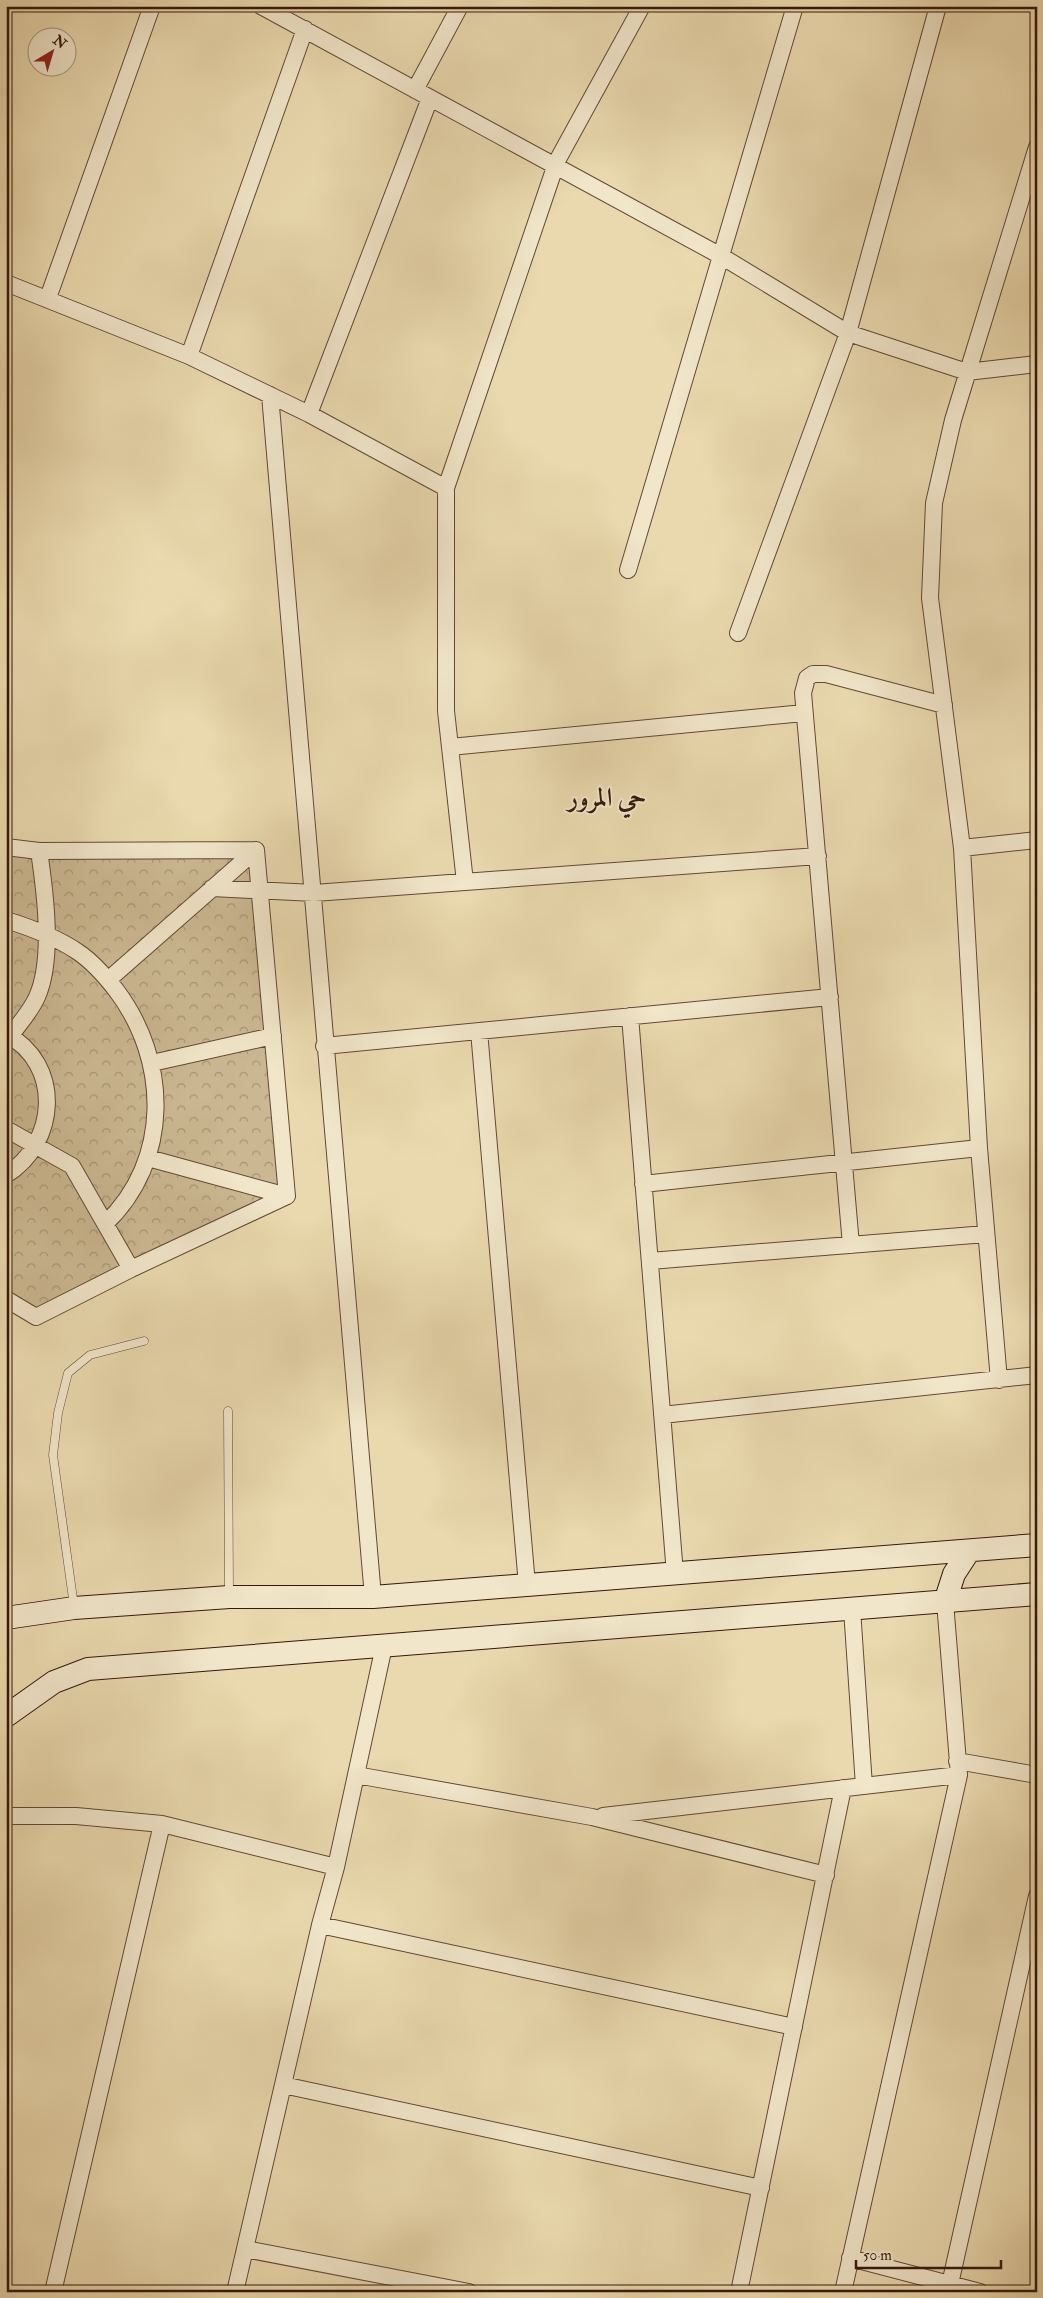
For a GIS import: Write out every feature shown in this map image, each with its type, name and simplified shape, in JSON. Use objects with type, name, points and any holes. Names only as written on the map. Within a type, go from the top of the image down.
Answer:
[{"type":"main road","points":[[6,1618],[74,1608],[230,1597],[373,1597],[1037,1545]]},
{"type":"main road","points":[[946,1602],[954,1574],[969,1551]]},
{"type":"main road","points":[[6,1716],[54,1682],[88,1669],[1037,1594]]},
{"type":"street","points":[[48,298],[152,6]]},
{"type":"street","points":[[262,6],[287,12],[305,29],[721,256],[848,333],[967,372],[1037,364]]},
{"type":"street","points":[[415,90],[460,6]]},
{"type":"street","points":[[465,882],[446,711],[446,488],[555,167],[642,6]]},
{"type":"street","points":[[628,570],[795,6]]},
{"type":"street","points":[[738,633],[848,333],[938,6]]},
{"type":"street","points":[[189,356],[305,29]]},
{"type":"street","points":[[309,414],[430,98]]},
{"type":"street","points":[[999,1380],[979,1148],[962,848],[930,598],[934,503],[953,420],[1037,147]]},
{"type":"street","points":[[6,283],[48,298],[189,356],[309,414],[446,488]]},
{"type":"street","points":[[270,395],[314,893],[324,1046],[373,1597]]},
{"type":"street","points":[[851,1245],[818,856],[802,694],[807,678],[813,674],[826,674],[944,705]]},
{"type":"street","points":[[450,748],[804,713]]},
{"type":"street","points":[[962,848],[1037,840]]},
{"type":"street","points":[[6,847],[39,851],[256,850]]},
{"type":"street","points":[[108,980],[256,850]]},
{"type":"street","points":[[256,850],[287,1196]]},
{"type":"street","points":[[6,1175],[27,1159],[36,1147],[46,1117],[45,1086],[33,1058],[8,1037],[38,996],[43,972],[46,897],[39,851]]},
{"type":"street","points":[[212,888],[314,893],[818,856]]},
{"type":"street","points":[[6,920],[46,933],[80,953],[108,980],[126,1003],[143,1035],[152,1063],[156,1112],[148,1158],[138,1180],[123,1205],[106,1224]]},
{"type":"street","points":[[324,1046],[830,996]]},
{"type":"street","points":[[630,1016],[675,1574]]},
{"type":"street","points":[[479,1031],[527,1585]]},
{"type":"street","points":[[152,1063],[273,1036]]},
{"type":"street","points":[[6,1129],[72,1166],[131,1269]]},
{"type":"street","points":[[644,1184],[979,1148]]},
{"type":"street","points":[[148,1158],[287,1196]]},
{"type":"street","points":[[6,1299],[36,1317],[131,1269],[287,1196]]},
{"type":"street","points":[[650,1261],[986,1234]]},
{"type":"street","points":[[662,1415],[1037,1375]]},
{"type":"street","points":[[843,2292],[958,1768],[946,1602]]},
{"type":"street","points":[[852,1609],[864,1786]]},
{"type":"street","points":[[235,2292],[320,1925],[336,1867],[384,1646]]},
{"type":"street","points":[[592,1817],[864,1786],[958,1768],[1037,1776]]},
{"type":"street","points":[[356,1775],[592,1817],[826,1875]]},
{"type":"street","points":[[739,2292],[844,1788]]},
{"type":"street","points":[[6,1816],[76,1816],[162,1824],[336,1867]]},
{"type":"street","points":[[53,2292],[162,1824]]},
{"type":"street","points":[[950,2284],[1037,1896]]},
{"type":"street","points":[[320,1925],[794,2027]]},
{"type":"street","points":[[283,2085],[761,2188]]},
{"type":"street","points":[[245,2248],[469,2292]]},
{"type":"street","points":[[850,2258],[980,2292]]},
{"type":"lane","points":[[74,1608],[53,1455],[58,1413],[68,1373],[90,1355],[144,1341]]},
{"type":"lane","points":[[228,1411],[230,1597]]},
{"type":"green space","points":[[6,843],[260,848],[291,1199],[36,1321],[6,1303]]},
{"type":"district","name":"حي المرور","points":[[607,797]]}]
